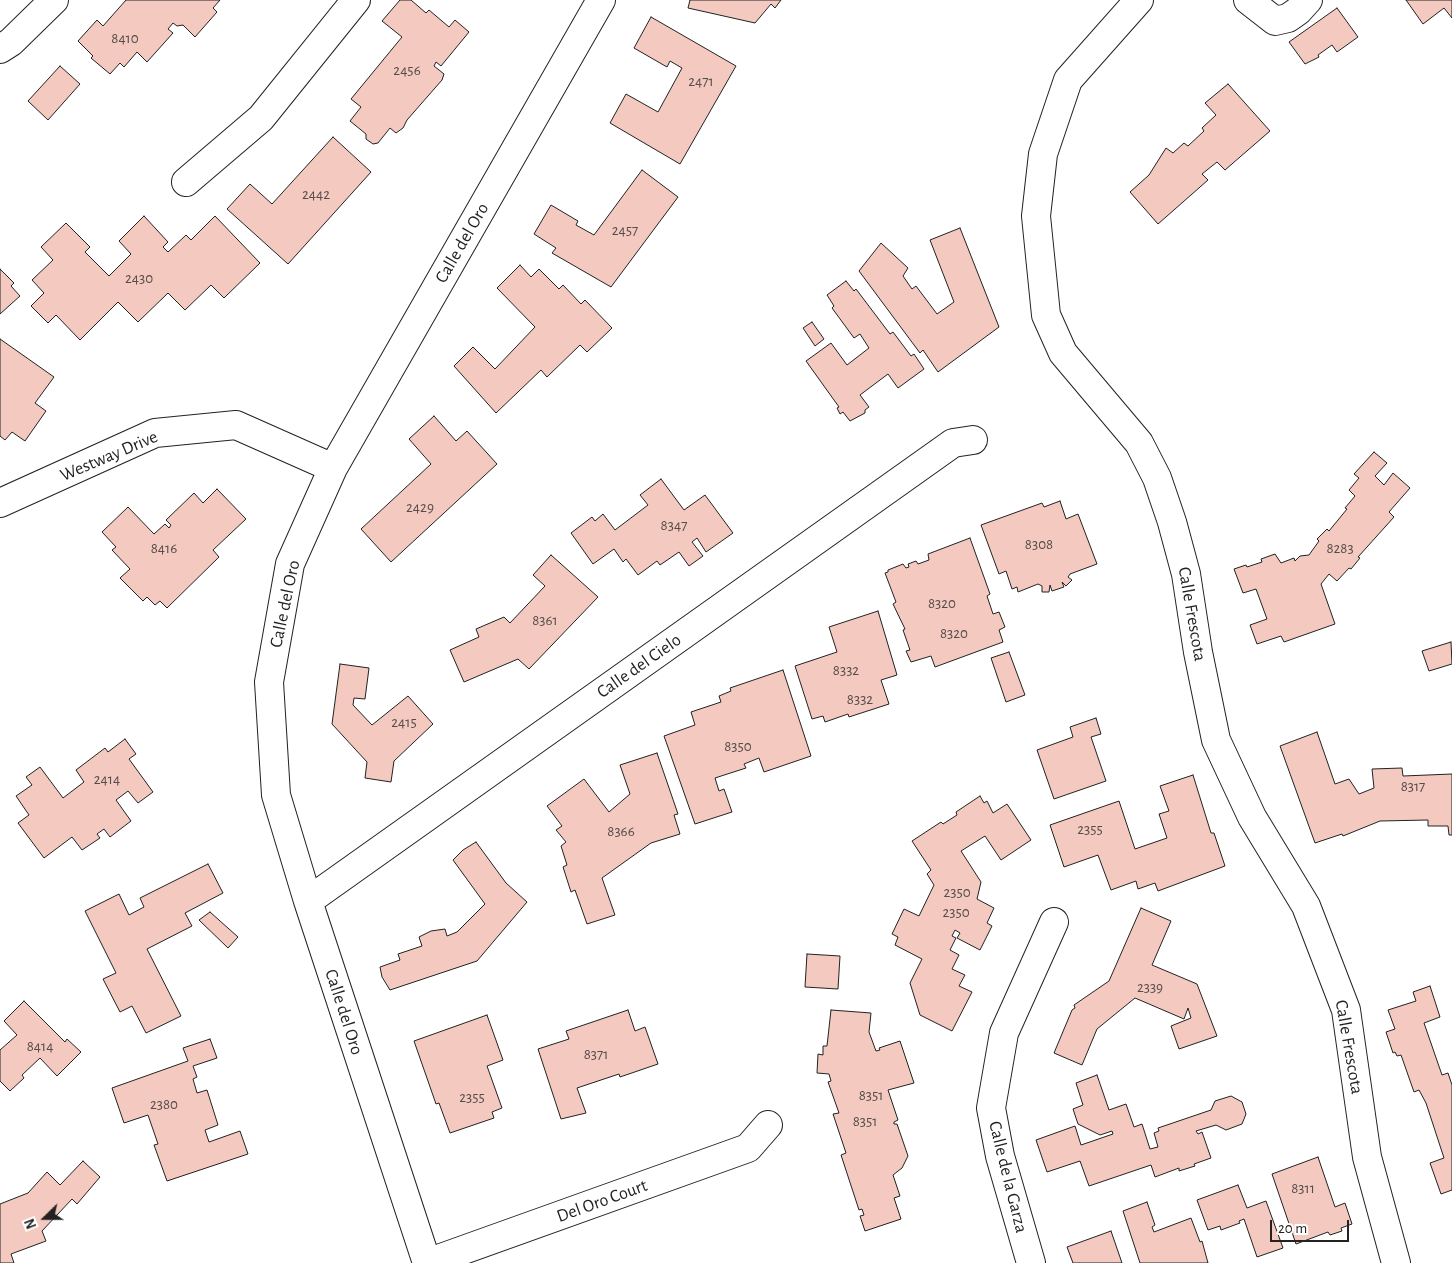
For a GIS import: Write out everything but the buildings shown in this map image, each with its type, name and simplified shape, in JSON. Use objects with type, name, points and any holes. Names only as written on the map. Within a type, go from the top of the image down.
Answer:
[{"type":"street","points":[[0,49],[11,42],[54,0]]},
{"type":"street","points":[[186,182],[261,118],[356,0]]},
{"type":"street","name":"Calle del Oro","points":[[427,1263],[308,901],[276,795],[269,682],[290,564],[333,468],[601,0]]},
{"type":"street","name":"Calle Frescota","points":[[1139,0],[1068,80],[1043,154],[1036,216],[1046,315],[1063,354],[1139,444],[1157,478],[1172,522],[1186,574],[1198,652],[1216,740],[1252,817],[1306,906],[1346,1010],[1367,1157],[1396,1263]]},
{"type":"street","points":[[1248,0],[1275,21],[1288,18],[1308,0]]},
{"type":"street","name":"Westway Drive","points":[[0,502],[155,434],[236,425],[333,468]]},
{"type":"street","name":"Calle del Cielo","points":[[308,901],[953,443],[973,440]]},
{"type":"street","name":"Calle de la Garza","points":[[1031,1263],[1000,1156],[991,1108],[1004,1033],[1054,922]]},
{"type":"street","name":"Del Oro Court","points":[[427,1263],[748,1148],[768,1125]]}]
